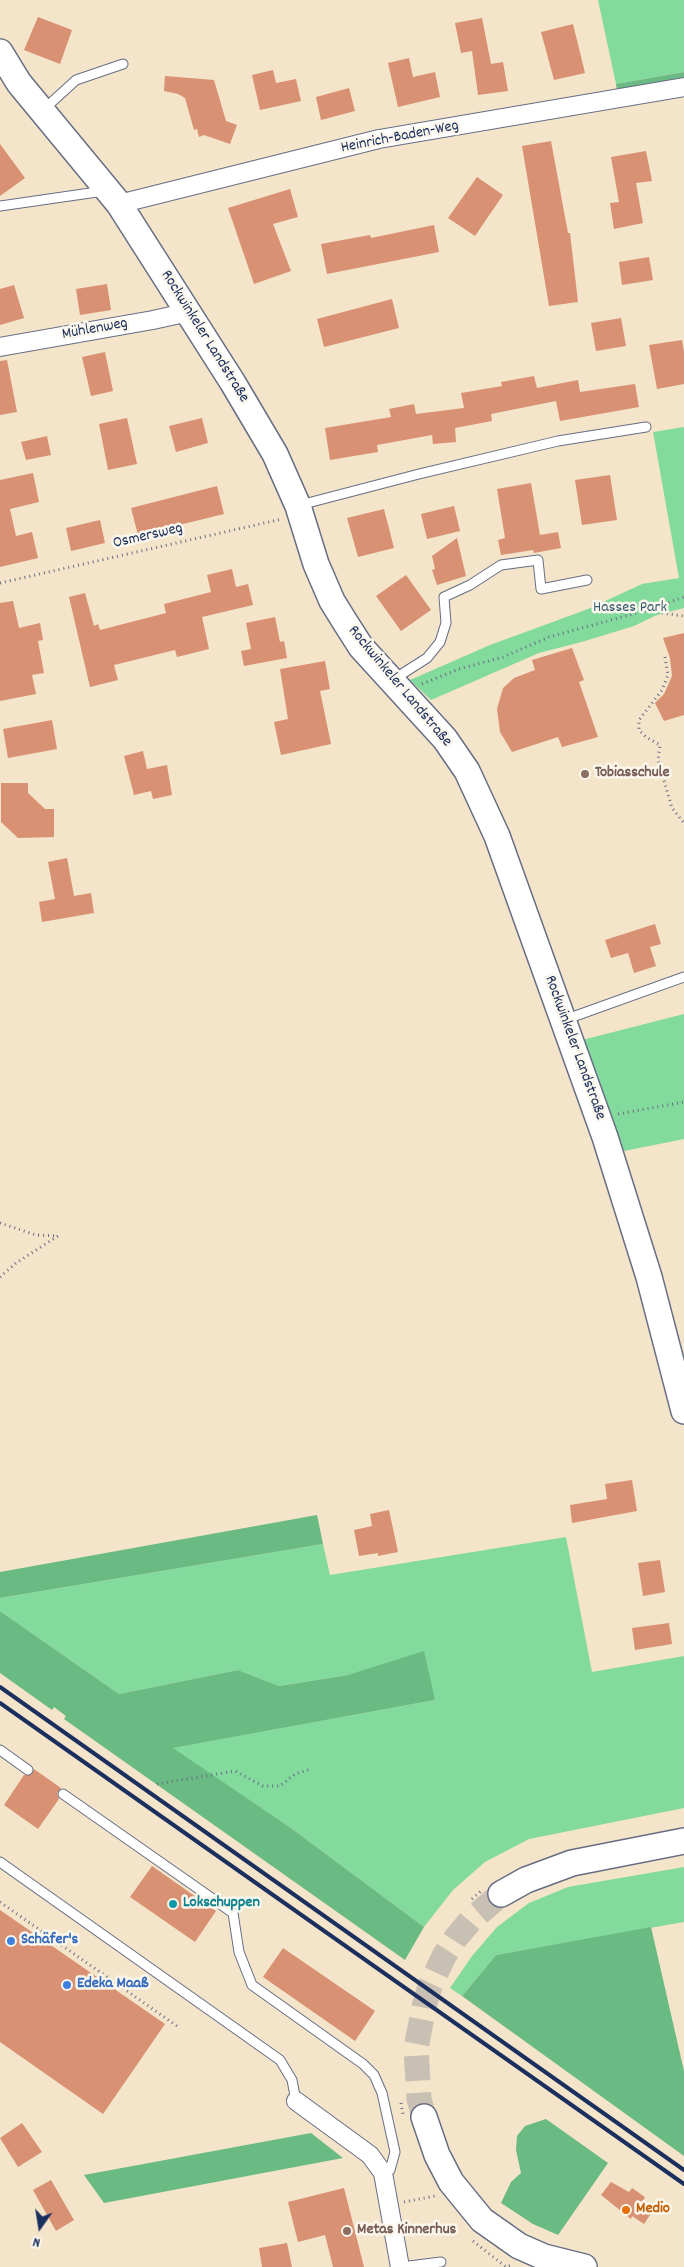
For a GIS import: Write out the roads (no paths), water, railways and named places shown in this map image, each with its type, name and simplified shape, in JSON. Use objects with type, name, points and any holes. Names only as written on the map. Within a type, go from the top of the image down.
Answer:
[{"type":"main road","name":"Rockwinkeler Landstraße","points":[[0,52],[19,83],[114,198],[189,312],[275,454],[298,506],[316,564],[332,601],[361,647],[445,739],[467,771],[483,802],[564,1020],[598,1118],[681,1382],[684,1411]]},
{"type":"main road","points":[[501,1894],[526,1880],[572,1862],[684,1841]]},
{"type":"main road","points":[[424,2117],[436,2155],[451,2182],[466,2203],[482,2220],[519,2246],[544,2257],[584,2267]]},
{"type":"street","name":"Heinrich-Baden-Weg","points":[[114,198],[379,139],[684,87]]},
{"type":"street","name":"Mühlenweg","points":[[0,347],[189,312]]},
{"type":"street","points":[[296,2101],[370,2155],[383,2173],[401,2267]]},
{"type":"lane","points":[[42,111],[76,80],[124,64]]},
{"type":"lane","points":[[0,206],[114,198]]},
{"type":"lane","points":[[298,506],[419,474],[558,441],[646,427]]},
{"type":"lane","points":[[397,687],[427,658],[440,642],[446,623],[444,597],[470,585],[501,565],[538,560],[541,589],[587,580]]},
{"type":"lane","points":[[564,1020],[684,977]]},
{"type":"lane","points":[[0,1750],[28,1770]]},
{"type":"lane","points":[[63,1794],[234,1913],[239,1952],[252,1985],[363,2064],[374,2075],[382,2093],[395,2152],[390,2170],[383,2173]]},
{"type":"lane","points":[[0,1862],[280,2060],[292,2080],[296,2101]]},
{"type":"lane","points":[[401,2267],[442,2262]]},
{"type":"tunnel","points":[[424,2117],[419,2099],[416,2048],[430,1986],[444,1956],[455,1939],[470,1921],[501,1894]]},
{"type":"railway","points":[[0,1687],[684,2170]]},
{"type":"railway","points":[[0,1703],[684,2184]]},
{"type":"place","name":"Tobiasschule","points":[[585,774]]},
{"type":"place","name":"Lokschuppen","points":[[173,1904]]},
{"type":"place","name":"Schäfer's","points":[[11,1941]]},
{"type":"place","name":"Edeka Maaß","points":[[67,1985]]},
{"type":"place","name":"Medio","points":[[626,2210]]},
{"type":"place","name":"Metas Kinnerhus","points":[[347,2231]]},
{"type":"park label","name":"Hasses Park","points":[[630,609]]}]
